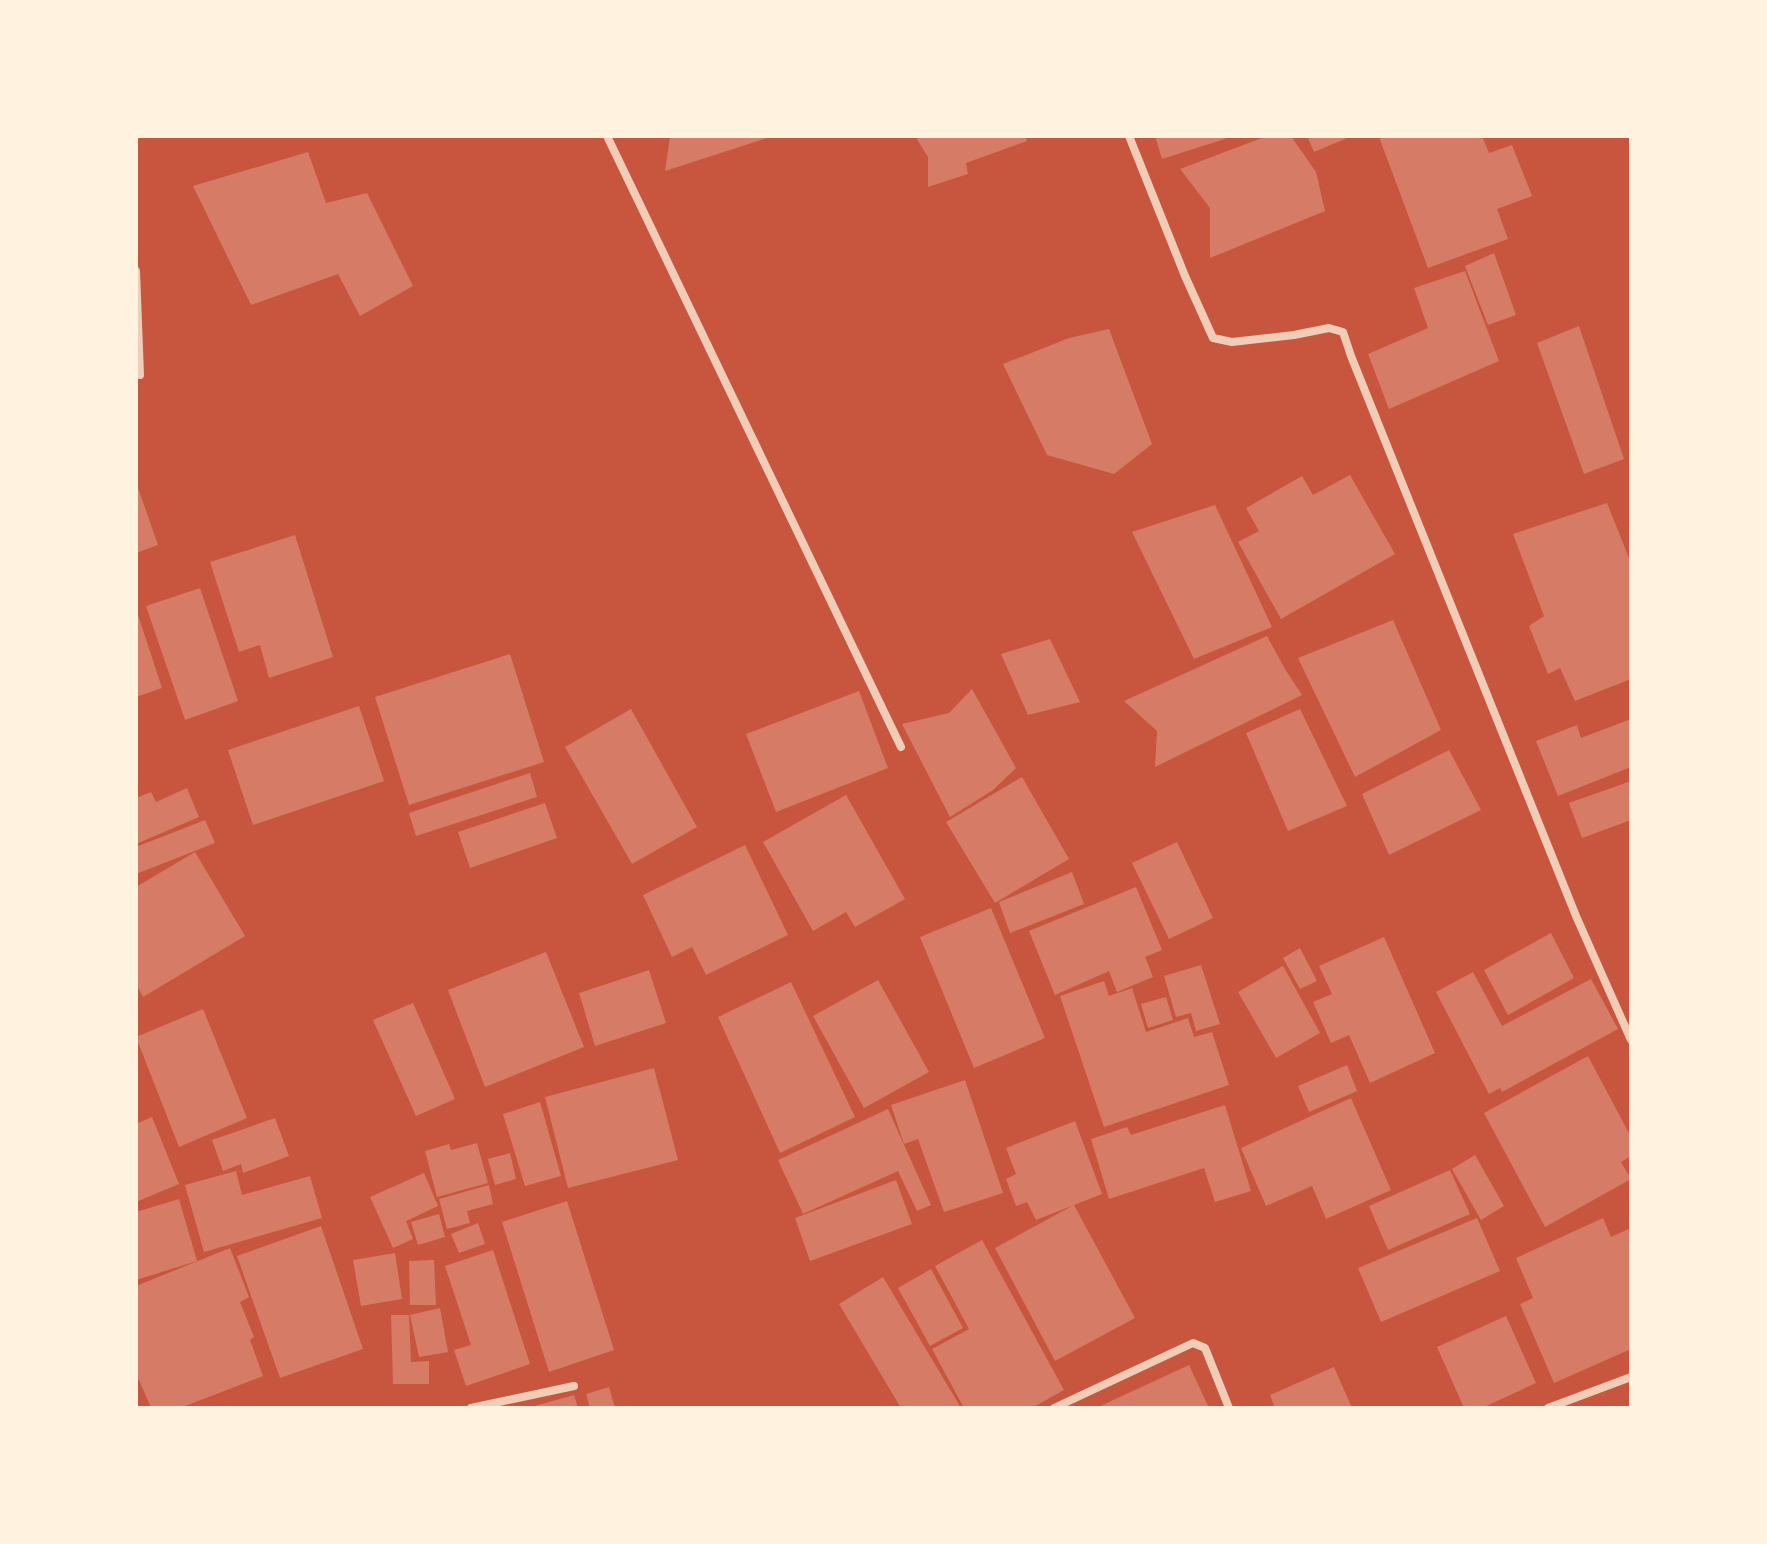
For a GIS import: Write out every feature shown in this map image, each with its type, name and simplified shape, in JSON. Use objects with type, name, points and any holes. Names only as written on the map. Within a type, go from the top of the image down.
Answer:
[{"type":"street","points":[[607,136],[901,747]]},
{"type":"street","points":[[1129,136],[1213,338],[1232,342],[1329,328],[1343,332],[1576,916],[1631,1040]]},
{"type":"street","points":[[136,271],[140,375]]},
{"type":"street","points":[[1054,1408],[1193,1343],[1205,1348],[1229,1408]]},
{"type":"street","points":[[1548,1408],[1631,1377]]},
{"type":"street","points":[[471,1408],[574,1386]]},
{"type":"building","points":[[670,136],[770,136],[770,137],[665,171]]},
{"type":"building","points":[[915,136],[1025,136],[1027,141],[966,163],[968,174],[928,187],[928,157]]},
{"type":"building","points":[[1155,136],[1231,136],[1231,137],[1162,159]]},
{"type":"building","points":[[1267,136],[1291,136],[1316,172],[1325,211],[1210,258],[1210,208],[1180,169]]},
{"type":"building","points":[[1307,136],[1352,136],[1314,152]]},
{"type":"building","points":[[1482,136],[1489,153],[1512,145],[1532,196],[1497,209],[1508,239],[1428,268],[1379,137]]},
{"type":"building","points":[[308,152],[326,203],[367,193],[413,286],[360,316],[338,274],[251,305],[193,186]]},
{"type":"building","points":[[1494,253],[1516,315],[1488,325],[1465,266]]},
{"type":"building","points":[[1465,271],[1499,361],[1389,409],[1368,354],[1428,328],[1414,288]]},
{"type":"building","points":[[1579,326],[1624,459],[1584,474],[1537,343]]},
{"type":"building","points":[[1109,329],[1152,444],[1114,474],[1047,455],[1003,364],[1069,338]]},
{"type":"building","points":[[1350,475],[1395,554],[1281,619],[1238,542],[1259,531],[1246,508],[1302,476],[1313,495]]},
{"type":"building","points":[[136,482],[158,545],[136,553]]},
{"type":"building","points":[[1607,503],[1631,563],[1631,679],[1575,701],[1560,668],[1548,674],[1529,626],[1544,616],[1513,534]]},
{"type":"building","points":[[1215,505],[1272,627],[1194,659],[1132,532]]},
{"type":"building","points":[[295,535],[333,657],[269,678],[260,645],[239,652],[210,562]]},
{"type":"building","points":[[200,588],[238,701],[185,720],[146,606]]},
{"type":"building","points":[[136,609],[162,688],[136,697]]},
{"type":"building","points":[[1393,620],[1441,730],[1355,777],[1298,658]]},
{"type":"building","points":[[1267,636],[1302,695],[1155,767],[1157,731],[1124,701]]},
{"type":"building","points":[[1050,639],[1080,702],[1028,715],[1001,654]]},
{"type":"building","points":[[510,654],[544,762],[409,805],[375,697]]},
{"type":"building","points":[[972,689],[1016,768],[993,790],[950,817],[902,724],[949,713]]},
{"type":"building","points":[[859,691],[888,768],[776,812],[746,734]]},
{"type":"building","points":[[359,706],[384,781],[253,825],[228,750]]},
{"type":"building","points":[[631,709],[697,827],[632,864],[565,747]]},
{"type":"building","points":[[1300,709],[1347,806],[1288,831],[1246,733]]},
{"type":"building","points":[[1631,719],[1631,767],[1558,796],[1536,741],[1577,725],[1581,738]]},
{"type":"building","points":[[1449,750],[1481,810],[1389,855],[1362,794]]},
{"type":"building","points":[[530,773],[537,797],[416,836],[409,813]]},
{"type":"building","points":[[1022,777],[1069,859],[995,903],[946,822]]},
{"type":"building","points":[[1631,781],[1631,820],[1582,838],[1569,803]]},
{"type":"building","points":[[187,788],[199,817],[136,844],[136,798],[151,792],[156,802]]},
{"type":"building","points":[[846,795],[905,899],[855,927],[846,912],[813,931],[763,842]]},
{"type":"building","points":[[545,803],[557,838],[470,868],[458,832]]},
{"type":"building","points":[[205,820],[215,843],[136,874],[136,847]]},
{"type":"building","points":[[1177,842],[1213,918],[1169,939],[1132,863]]},
{"type":"building","points":[[745,845],[788,935],[706,975],[692,947],[672,957],[643,895]]},
{"type":"building","points":[[195,852],[245,936],[143,997],[136,984],[136,887]]},
{"type":"building","points":[[1072,872],[1084,904],[1010,933],[999,902]]},
{"type":"building","points":[[1136,887],[1162,950],[1145,957],[1153,977],[1117,992],[1109,971],[1055,995],[1029,931]]},
{"type":"building","points":[[991,908],[1045,1038],[974,1068],[920,937]]},
{"type":"building","points":[[1551,933],[1574,978],[1508,1015],[1484,970]]},
{"type":"building","points":[[1384,937],[1435,1053],[1370,1083],[1349,1035],[1331,1043],[1313,1002],[1332,994],[1319,966]]},
{"type":"building","points":[[1300,948],[1317,981],[1300,989],[1283,958]]},
{"type":"building","points":[[546,952],[584,1047],[485,1087],[448,990]]},
{"type":"building","points":[[1201,965],[1220,1024],[1196,1031],[1191,1013],[1176,1017],[1164,976]]},
{"type":"building","points":[[1283,966],[1320,1033],[1276,1058],[1238,992]]},
{"type":"building","points":[[649,970],[666,1023],[595,1046],[579,993]]},
{"type":"building","points":[[1473,972],[1502,1026],[1591,979],[1618,1029],[1502,1092],[1500,1088],[1489,1094],[1436,992]]},
{"type":"building","points":[[878,980],[929,1072],[864,1108],[813,1016]]},
{"type":"building","points":[[1104,981],[1109,996],[1132,988],[1146,1032],[1188,1018],[1194,1037],[1212,1032],[1229,1085],[1104,1127],[1060,996]]},
{"type":"building","points":[[791,982],[855,1117],[780,1153],[718,1017]]},
{"type":"building","points":[[1166,997],[1173,1020],[1148,1028],[1141,1004]]},
{"type":"building","points":[[413,1003],[455,1099],[416,1116],[373,1020]]},
{"type":"building","points":[[203,1009],[247,1118],[179,1147],[136,1037]]},
{"type":"building","points":[[1588,1056],[1631,1137],[1631,1156],[1621,1162],[1631,1179],[1545,1227],[1484,1113]]},
{"type":"building","points":[[1347,1065],[1357,1091],[1309,1112],[1298,1086]]},
{"type":"building","points":[[654,1068],[678,1160],[568,1188],[545,1097]]},
{"type":"building","points":[[965,1080],[1003,1193],[944,1212],[918,1139],[904,1144],[891,1105]]},
{"type":"building","points":[[1351,1098],[1391,1190],[1326,1219],[1312,1186],[1266,1206],[1241,1148]]},
{"type":"building","points":[[540,1102],[561,1176],[525,1186],[503,1114]]},
{"type":"building","points":[[1225,1105],[1251,1191],[1215,1202],[1204,1168],[1109,1199],[1091,1139],[1127,1127],[1131,1135]]},
{"type":"building","points":[[888,1109],[931,1205],[917,1211],[898,1171],[803,1214],[778,1160]]},
{"type":"building","points":[[152,1117],[179,1184],[136,1202],[136,1124]]},
{"type":"building","points":[[275,1118],[289,1156],[243,1173],[241,1164],[223,1171],[212,1140]]},
{"type":"building","points":[[1075,1121],[1102,1194],[1036,1220],[1027,1202],[1016,1206],[1006,1179],[1016,1174],[1006,1148]]},
{"type":"building","points":[[477,1143],[488,1183],[437,1197],[425,1151],[449,1144],[451,1150]]},
{"type":"building","points":[[510,1153],[516,1179],[495,1185],[488,1159]]},
{"type":"building","points":[[1475,1155],[1504,1206],[1481,1220],[1452,1169]]},
{"type":"building","points":[[1450,1170],[1470,1214],[1388,1250],[1369,1206]]},
{"type":"building","points":[[236,1171],[242,1195],[310,1176],[322,1218],[204,1252],[185,1185]]},
{"type":"building","points":[[424,1173],[438,1206],[406,1221],[413,1239],[393,1248],[370,1197]]},
{"type":"building","points":[[896,1180],[912,1224],[810,1261],[795,1218]]},
{"type":"building","points":[[489,1185],[493,1204],[467,1211],[470,1223],[447,1229],[439,1199]]},
{"type":"building","points":[[179,1199],[197,1261],[136,1280],[136,1212]]},
{"type":"building","points":[[567,1201],[614,1350],[549,1372],[502,1222]]},
{"type":"building","points":[[1074,1205],[1135,1318],[1055,1361],[995,1248]]},
{"type":"building","points":[[439,1214],[445,1237],[418,1245],[411,1222]]},
{"type":"building","points":[[1477,1218],[1500,1271],[1381,1322],[1358,1268]]},
{"type":"building","points":[[1603,1218],[1611,1237],[1631,1228],[1631,1349],[1554,1383],[1520,1304],[1533,1298],[1516,1258]]},
{"type":"building","points":[[478,1223],[485,1244],[459,1253],[451,1234]]},
{"type":"building","points":[[321,1226],[363,1349],[280,1378],[237,1256]]},
{"type":"building","points":[[982,1240],[1064,1390],[1032,1408],[964,1408],[932,1349],[969,1329],[935,1266]]},
{"type":"building","points":[[230,1248],[249,1297],[240,1302],[254,1337],[250,1340],[263,1376],[180,1408],[151,1408],[139,1380],[136,1381],[136,1286]]},
{"type":"building","points":[[493,1250],[530,1364],[466,1386],[454,1350],[471,1345],[445,1266]]},
{"type":"building","points":[[395,1253],[402,1299],[361,1306],[353,1260]]},
{"type":"building","points":[[434,1260],[436,1305],[410,1305],[409,1261]]},
{"type":"building","points":[[931,1269],[963,1328],[930,1346],[898,1288]]},
{"type":"building","points":[[883,1277],[961,1408],[901,1408],[839,1304]]},
{"type":"building","points":[[440,1308],[448,1352],[419,1357],[410,1315]]},
{"type":"building","points":[[391,1315],[409,1315],[411,1362],[429,1361],[429,1384],[393,1384]]},
{"type":"building","points":[[1506,1316],[1536,1383],[1482,1408],[1464,1408],[1437,1347]]},
{"type":"building","points":[[1189,1365],[1209,1408],[1096,1408]]},
{"type":"building","points":[[1334,1367],[1352,1408],[1275,1408],[1270,1395]]},
{"type":"building","points":[[609,1387],[615,1408],[590,1408],[586,1394]]},
{"type":"building","points":[[574,1395],[578,1408],[531,1408],[531,1407]]}]
